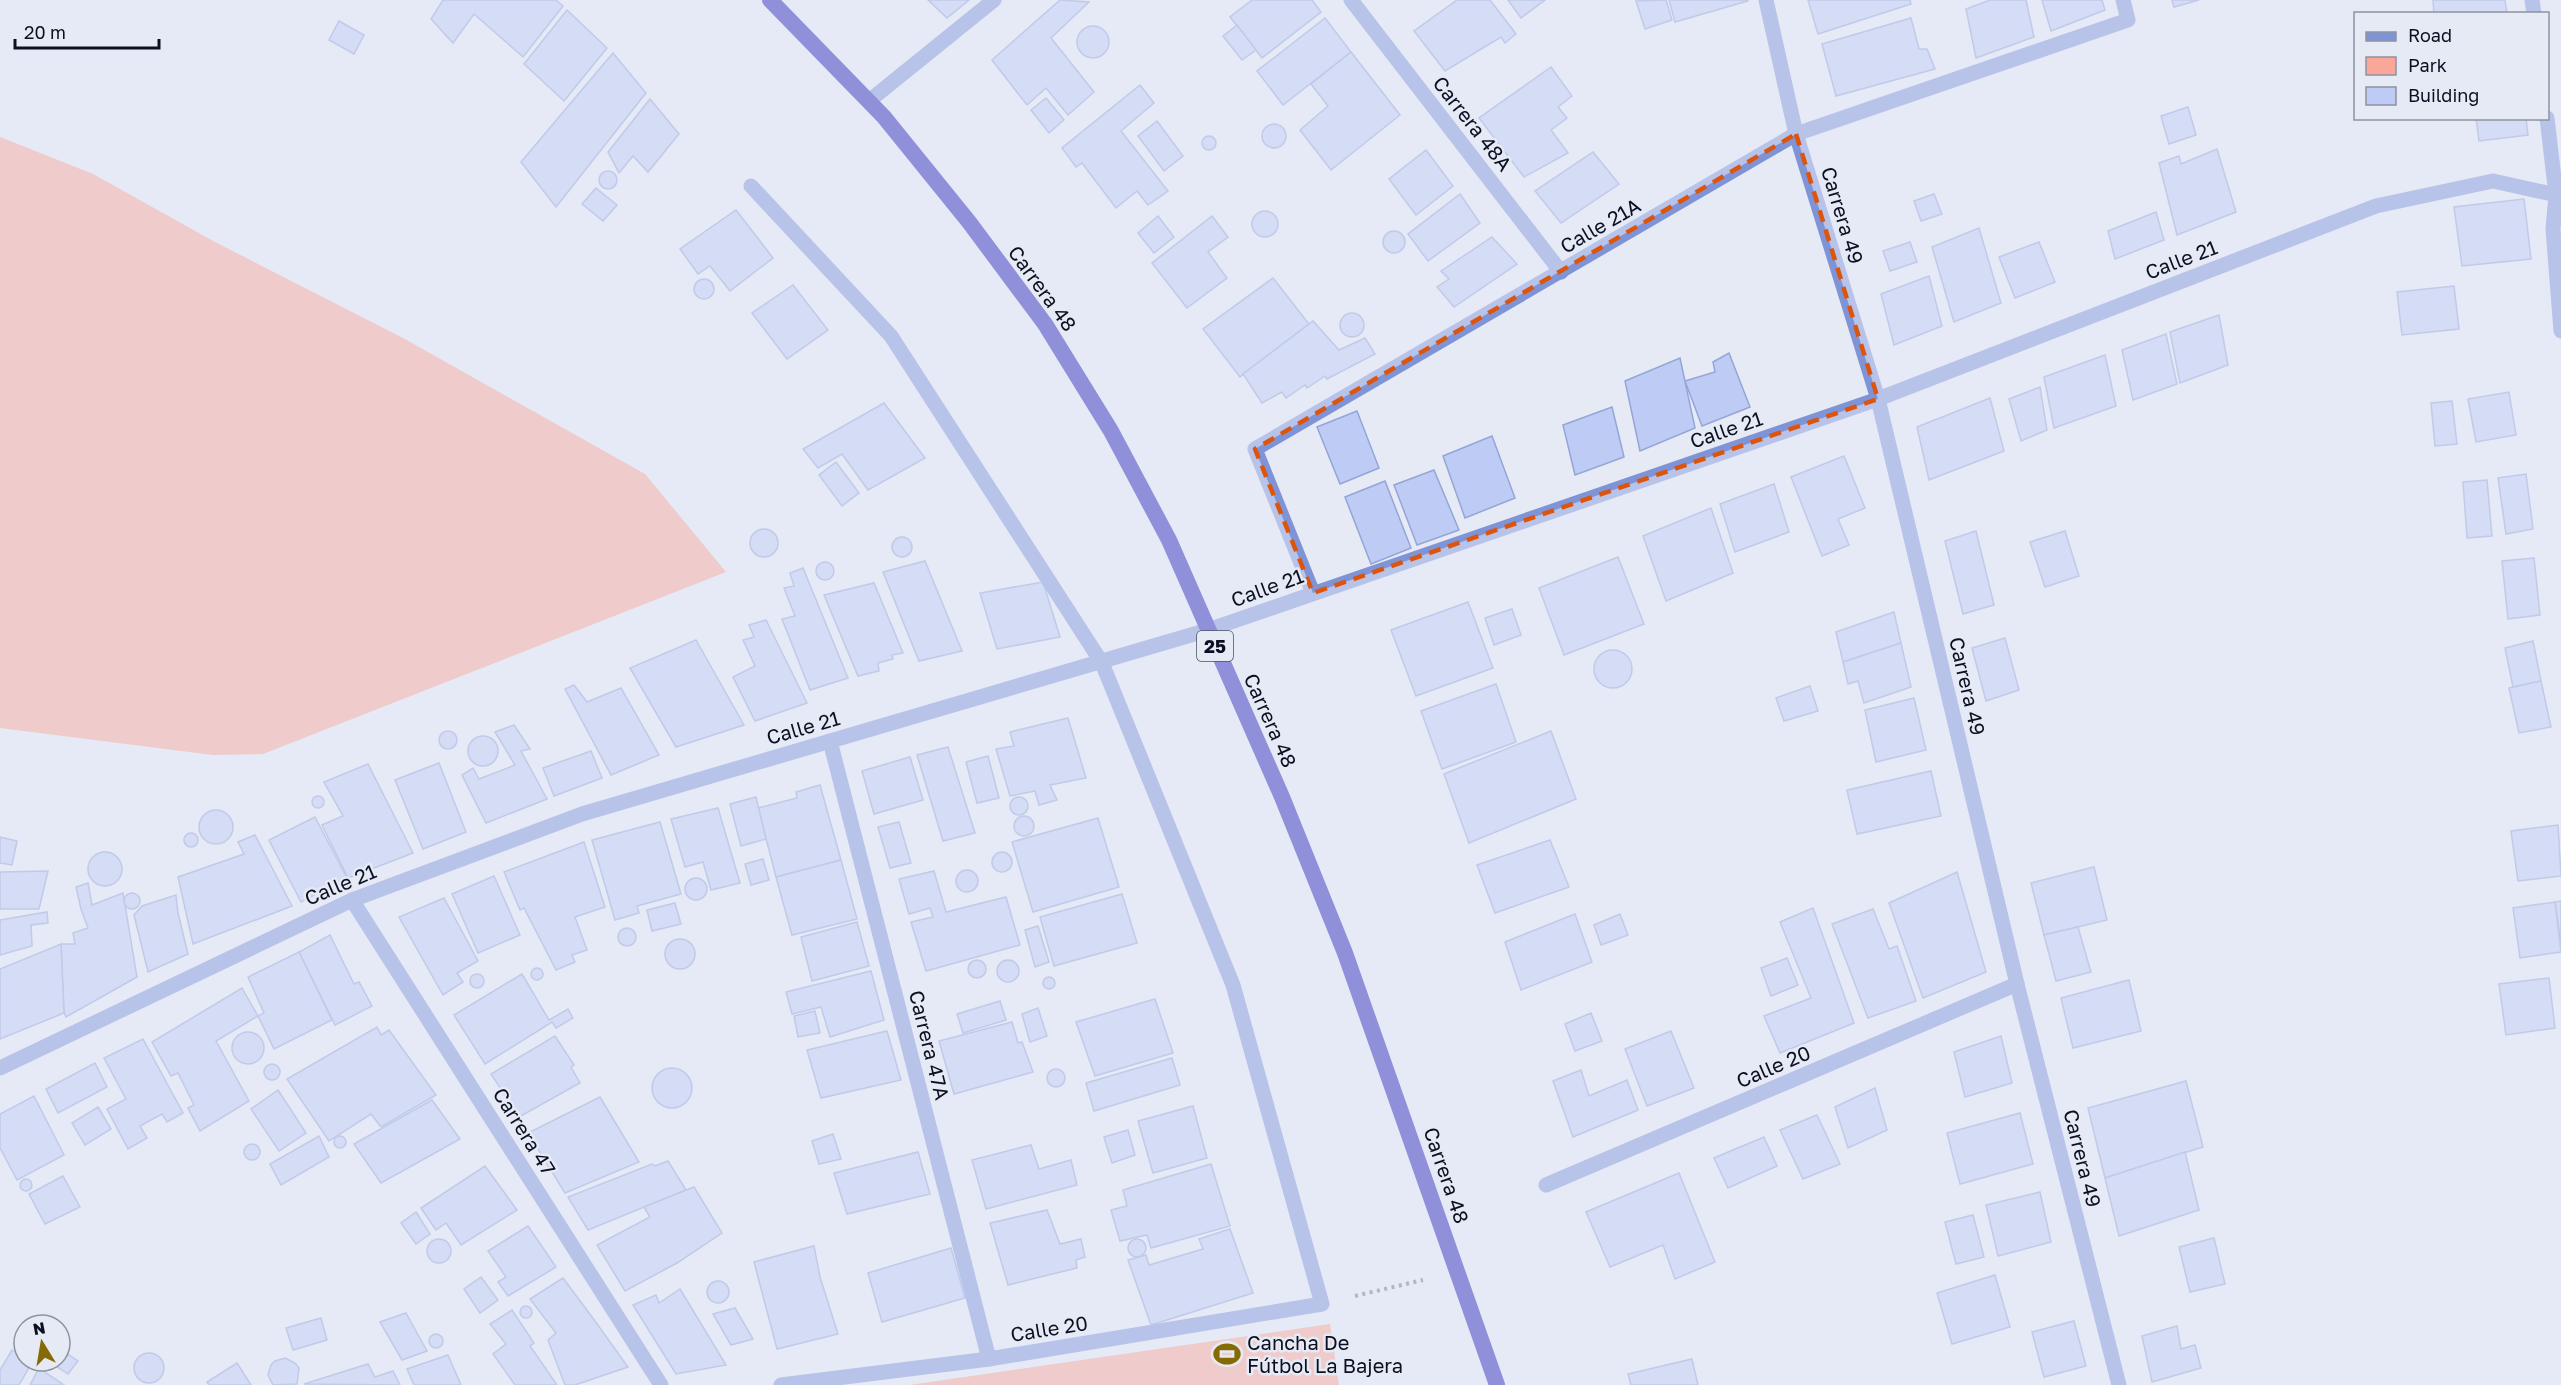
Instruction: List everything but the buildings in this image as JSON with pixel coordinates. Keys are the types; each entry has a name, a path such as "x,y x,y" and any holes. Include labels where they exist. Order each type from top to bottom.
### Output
{"highway":[{"name":"Carrera 48","path":"770,0 884,117 969,222 1045,324 1111,431 1169,540 1282,797 1345,954 1497,1385"}],"street":[{"path":"868,102 994,0"},
{"name":"Carrera 48A","path":"1351,0 1561,272"},
{"name":"Carrera 49","path":"1766,0 1796,134 1878,399 2017,984 2119,1385"},
{"name":"Calle 21A","path":"1313,593 1255,449 1796,134 2128,20 2123,0"},
{"path":"2547,120 2558,196 2553,229 2561,331"},
{"name":"Calle 21","path":"0,1068 352,900 582,814 1208,630 1878,399 2376,206 2493,181 2558,196"},
{"path":"751,186 891,336 1102,663 1233,985 1322,1304"},
{"name":"Carrera 47A","path":"830,741 989,1359"},
{"name":"Carrera 47","path":"352,900 661,1385"},
{"name":"Calle 20","path":"1546,1185 2017,984"},
{"name":"Calle 20","path":"781,1385 989,1359 1322,1304"}],"path":[{"path":"1322,1304 1458,1271"}],"highlighted area":[{"path":"1796,134 1878,399 1313,593 1255,449"}],"green space":[{"path":"0,137 93,174 215,242 403,338 645,474 726,572 263,754 213,755 0,728"},
{"name":"Cancha De Fútbol La Bajera","path":"1330,1324 1339,1385 909,1385"}],"place":[{"name":"Cancha De Fútbol La Bajera","path":"1227,1354"}]}
